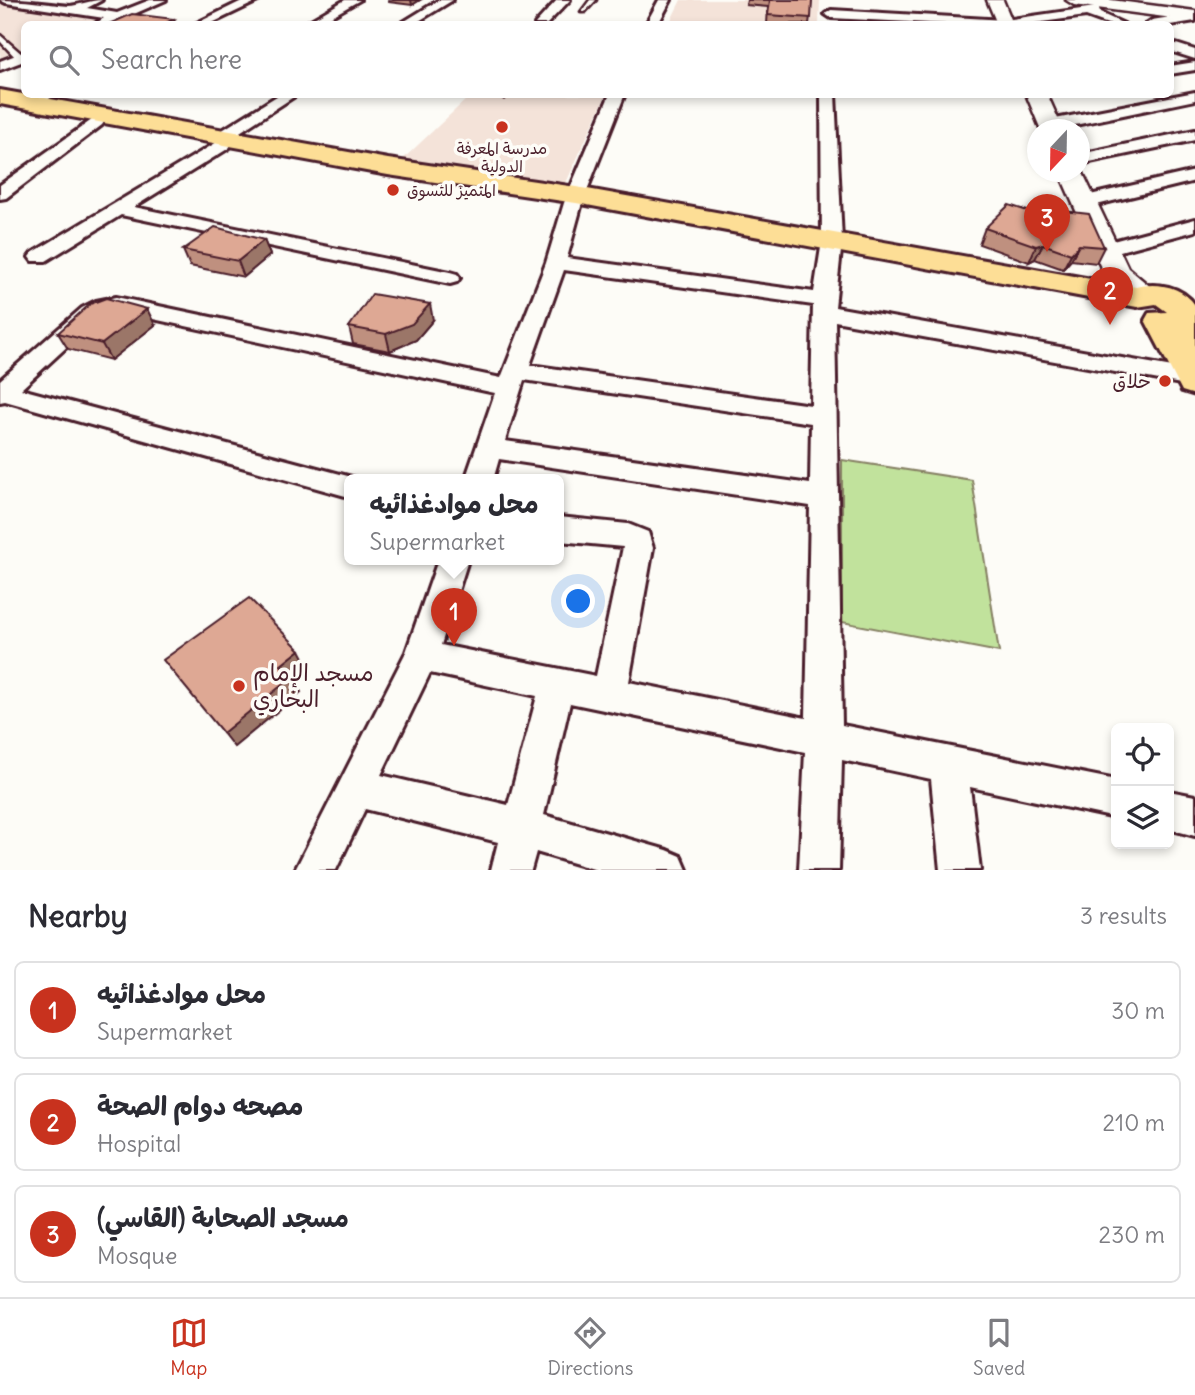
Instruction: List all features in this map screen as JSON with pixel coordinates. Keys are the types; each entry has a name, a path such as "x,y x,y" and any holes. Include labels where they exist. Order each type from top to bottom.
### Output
{"main road":[{"path":"0,97 41,99 393,178 575,199 832,246 1172,315 1194,380"},
{"path":"0,106 223,141"}],"street":[{"path":"6,0 118,17"},
{"path":"74,10 96,0"},
{"path":"108,21 160,0"},
{"path":"208,21 254,0"},
{"path":"316,21 354,0"},
{"path":"411,21 447,0"},
{"path":"544,21 564,0"},
{"path":"654,21 666,0"},
{"path":"832,0 831,19 901,21"},
{"path":"992,4 1003,21"},
{"path":"1020,21 1085,8 1195,16"},
{"path":"1085,8 1112,21"},
{"path":"1168,21 1195,16"},
{"path":"1174,45 1195,40"},
{"path":"1174,47 1195,55"},
{"path":"0,66 21,56"},
{"path":"1174,70 1195,66"},
{"path":"1088,119 1195,96"},
{"path":"39,257 223,141 284,98"},
{"path":"481,474 512,380 556,263 575,199 616,98"},
{"path":"819,870 824,740 824,306 832,246 828,98"},
{"path":"1037,98 1047,119"},
{"path":"0,194 96,122"},
{"path":"1090,157 1195,135"},
{"path":"1084,202 1195,176"},
{"path":"1075,182 1116,273 1172,315"},
{"path":"118,209 450,278"},
{"path":"1105,249 1195,225"},
{"path":"556,263 824,306 1194,380"},
{"path":"1,384 27,369 90,313 116,304 512,380 824,416"},
{"path":"1,384 344,485"},
{"path":"489,448 824,497"},
{"path":"564,529 628,536 637,540 639,548 609,695"},
{"path":"315,870 421,656 451,565"},
{"path":"421,656 1111,798"},
{"path":"511,870 557,685"},
{"path":"948,764 960,870"},
{"path":"356,788 521,828 667,870"},
{"path":"1174,811 1195,816"}],"lane":[{"path":"583,12 593,0"},
{"path":"0,37 21,55"}],"shaded area":[{"path":"0,0 100,16 96,21 21,21 21,52 0,61"},
{"path":"681,0 820,0 819,21 670,21"},
{"path":"468,98 605,98 565,185 401,161"}],"green space":[{"path":"842,460 972,480 999,652 842,622"}],"building":[{"path":"770,0 812,0 811,18 768,15"},
{"path":"132,14 174,19 170,21 116,21"},
{"path":"1009,205 1058,221 1054,210 1089,214 1104,247 1079,245 1071,254 1043,244 1036,246 985,228"},
{"path":"215,227 264,240 238,261 183,250"},
{"path":"372,294 430,304 412,324 386,334 349,327"},
{"path":"106,298 147,309 102,344 58,333 90,304"},
{"name":"مسجد الإمام البخاري","path":"249,598 300,650 281,665 292,677 223,733 163,660"}],"place":[{"name":"مدرسة المعرفة الدولية","path":"502,127"},
{"name":"المتميز للتسوق","path":"393,190"},
{"name":"(مسجد الصحابة (القاسي","path":"1047,252"},
{"name":"مصحه دوام الصحة","path":"1110,325"},
{"name":"حلاق","path":"1165,381"},
{"name":"محل موادغذائيه","path":"454,646"},
{"name":"مسجد الإمام البخاري","path":"239,686"}]}
